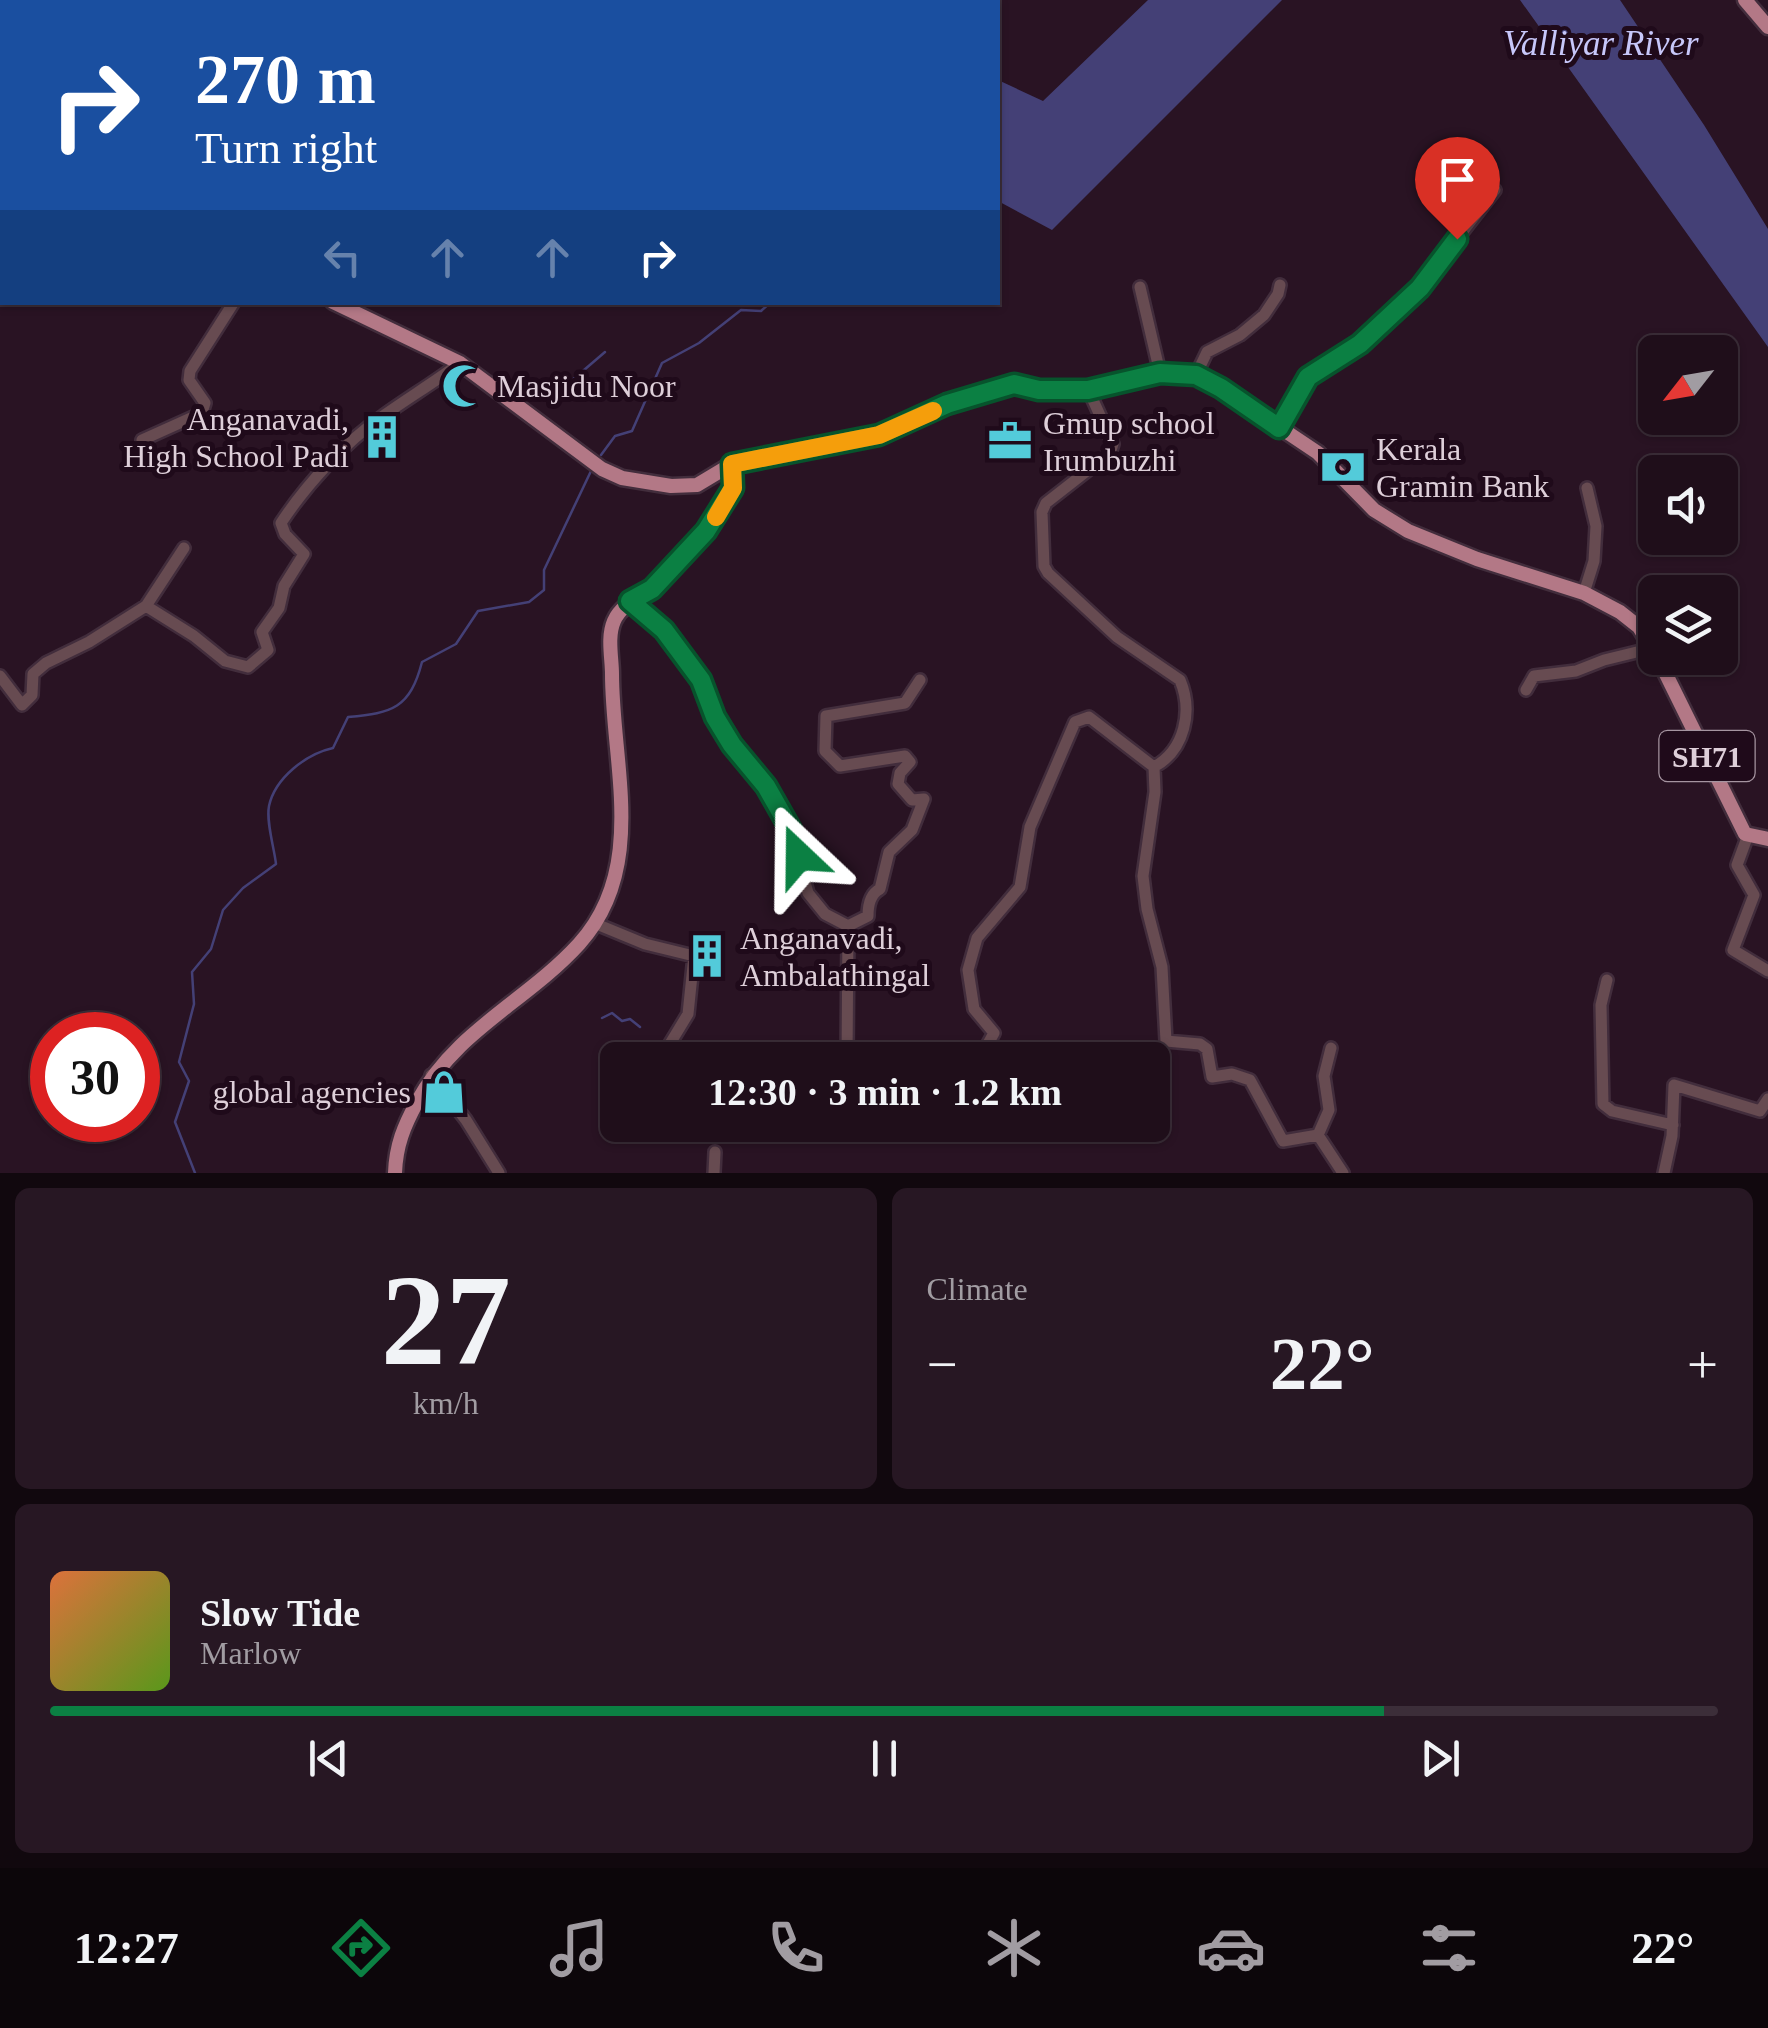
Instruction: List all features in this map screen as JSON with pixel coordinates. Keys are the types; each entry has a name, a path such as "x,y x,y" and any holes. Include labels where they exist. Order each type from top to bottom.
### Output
{"main road":[{"path":"1745,0 1768,27"},
{"name":"SH71","path":"339,305 460,363 589,461 622,478 671,486 697,485 732,464 879,435 947,404 1014,384 1039,390 1088,390 1160,373 1196,375 1318,453 1374,510 1408,532 1584,593 1620,612 1638,627"},
{"path":"394,1173 400,1135 431,1075 466,1037 562,960 594,923 607,899 618,861 623,806 612,708 614,620 630,601 652,589 706,531 733,488 732,464"},
{"name":"SH71","path":"1666,675 1748,835"},
{"path":"1748,835 1768,839"}],"street":[{"path":"1279,428 1308,377 1360,344 1420,288 1495,190"},
{"path":"1196,375 1207,352 1240,336 1264,315 1280,285"},
{"path":"1140,286 1160,373"},
{"path":"142,440 202,412 204,403 189,380 190,371 232,305"},
{"path":"146,606 225,661 248,667 268,650 262,632 280,608 284,586 304,554 285,534 281,523 335,454 460,363"},
{"path":"1088,390 1113,444 1110,454 1046,503 1042,512 1044,566 1058,586 1117,637 1180,680 1188,711 1181,738 1168,758 1154,766"},
{"path":"1584,593 1594,560 1596,526 1586,488"},
{"path":"0,676 22,706 32,695 33,674 146,606 184,548"},
{"path":"630,601 664,630 701,680 715,717 766,786 791,830 808,893 825,914 848,926"},
{"path":"1526,690 1534,676 1576,672 1604,660 1638,655"},
{"path":"848,926 868,916 874,892 880,890 889,852 912,830 924,799 912,800 898,784 900,773 910,762 905,756 840,766 826,751 826,716 905,702 920,680"},
{"path":"989,1042 994,1032 974,1008 968,970 977,938 1020,887 1030,827 1076,722 1088,717 1154,766"},
{"path":"1154,766 1155,792 1143,876 1162,967 1166,1041 1200,1044 1207,1050 1212,1077 1232,1074 1250,1080 1283,1141 1318,1134"},
{"path":"1748,835 1737,865 1754,895 1733,950 1768,971"},
{"path":"594,923 645,944 694,956 688,1014 671,1042"},
{"path":"848,926 848,1042"},
{"path":"1607,980 1602,1005 1603,1104 1612,1111 1673,1125"},
{"path":"1318,1134 1329,1110 1324,1076 1331,1048"},
{"path":"431,1075 500,1173"},
{"path":"1664,1173 1673,1125 1674,1085 1760,1111 1768,1099"},
{"path":"1318,1134 1344,1173"},
{"path":"714,1173 716,1152"}],"water":[{"path":"1148,0 1282,0 1052,230 1000,202 1000,81 1043,101"},
{"name":"Valliyar River","path":"1520,0 1620,0 1768,229 1768,347"}],"waterway":[{"path":"601,455 615,436 632,431 662,363 699,343 741,310 761,311 768,305"},
{"path":"556,394 605,352"},
{"path":"195,1173 175,1122 189,1081 179,1062 194,1004 192,972 211,949 223,910 243,888 276,864 268,812 272,796 302,762 333,748 348,717 388,710 405,699 422,662 456,644 478,611 529,602 544,590 544,570 591,471"},
{"path":"602,1018 612,1013 640,1027"}],"slow traffic":[{"path":"716,517 733,488 732,464 879,435 933,411"}],"place":[{"name":"Masjidu Noor","path":"464,386"},
{"name":"Anganavadi, High School Padi","path":"382,437"},
{"name":"Gmup school Irumbuzhi","path":"1010,441"},
{"name":"Kerala Gramin Bank","path":"1343,467"},
{"name":"Anganavadi, Ambalathingal","path":"707,956"},
{"name":"global agencies","path":"444,1092"}],"route":[{"path":"799,856 791,830 766,786 715,717 701,680 664,630 630,601 652,589 706,531 733,488 732,464 879,435 947,404 1014,384 1039,390 1088,390 1160,373 1196,375 1279,428 1308,377 1360,344 1420,288 1457,239"}]}
